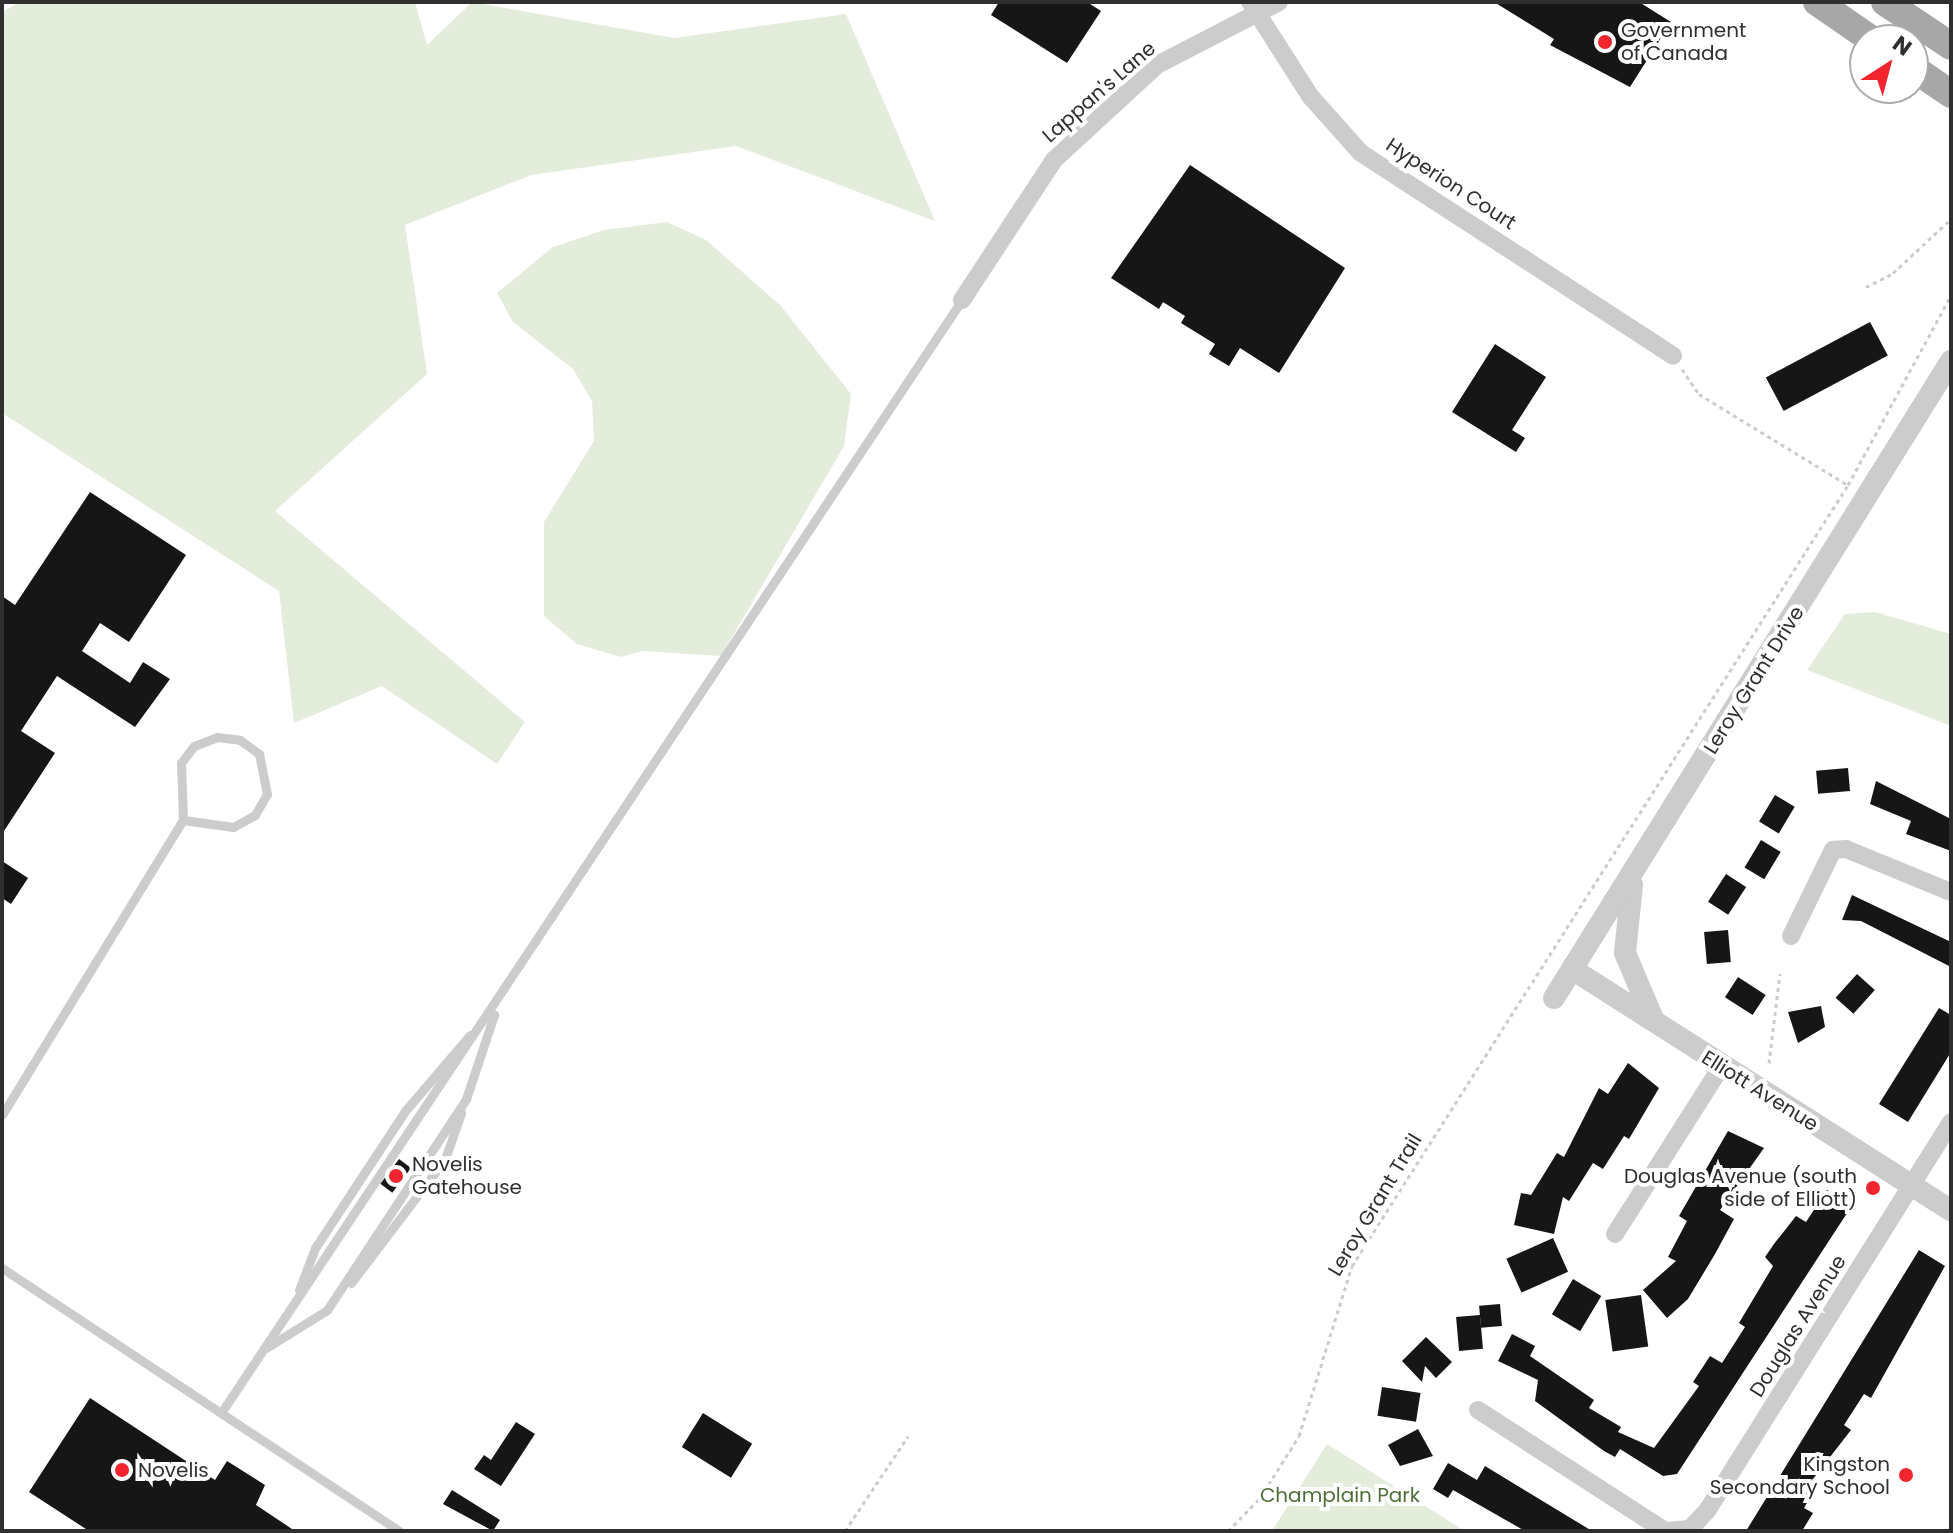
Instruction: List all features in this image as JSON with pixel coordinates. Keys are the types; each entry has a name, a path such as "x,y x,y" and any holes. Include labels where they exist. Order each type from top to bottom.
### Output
{"main road":[{"path":"1817,2 1849,24"},
{"path":"1885,2 1951,46"},
{"path":"1929,79 1951,94"}],"street":[{"name":"Lappan's Lane","path":"962,300 1054,160 1157,65 1254,8 1279,2"},
{"name":"Hyperion Court","path":"1254,8 1310,96 1361,153 1673,356"},
{"name":"Leroy Grant Drive","path":"1554,998 1951,361"},
{"path":"1791,936 1833,850 1846,849 1951,892"},
{"path":"1641,859 1623,935 1639,995 1656,1024"},
{"name":"Elliott Avenue","path":"1572,969 1721,1067 1951,1210"},
{"path":"1615,1234 1721,1067"},
{"name":"Douglas Avenue","path":"1478,1410 1666,1531 1690,1529 1707,1511 1951,1122"}],"lane":[{"path":"223,1410 498,1002 962,300"},
{"path":"2,1115 183,820 177,784 194,746 217,737 240,740 259,754 267,794 255,815 233,827 183,820"},
{"path":"263,1350 327,1310 395,1233 445,1159 498,1002"},
{"path":"293,1306 315,1248 405,1111 498,1002"},
{"path":"327,1310 466,1099"},
{"path":"2,1268 223,1410 399,1531"}],"path":[{"path":"1866,287 1893,273 1951,219"},
{"name":"Leroy Grant Trail","path":"1228,1531 1260,1498 1299,1436 1352,1266 1848,485 1951,295"},
{"path":"1673,356 1699,394 1848,485"},
{"path":"1769,1063 1780,974"},
{"path":"845,1531 908,1436"}],"green space":[{"path":"20,2 415,2 427,45 472,2 674,38 846,14 935,221 736,146 531,175 405,225 427,374 275,511 525,722 497,764 382,686 294,723 279,591 2,413 2,12"},
{"path":"667,222 706,240 780,305 851,394 844,446 721,656 642,651 621,657 577,644 544,616 544,522 594,441 592,401 573,369 513,322 497,293 553,247 604,230"},
{"path":"1875,612 1951,634 1951,726 1807,670 1845,614"},
{"name":"Champlain Park","path":"1327,1444 1465,1531 1272,1531"}],"building":[{"path":"999,2 1087,2 1101,11 1067,63 991,15"},
{"name":"Government of Canada","path":"1494,2 1639,2 1671,22 1630,87 1550,45 1554,39"},
{"path":"1190,165 1345,268 1279,373 1240,348 1229,366 1209,354 1215,344 1181,323 1185,316 1163,302 1159,309 1111,278"},
{"path":"1870,322 1888,356 1784,411 1766,377"},
{"path":"1495,344 1546,377 1512,430 1525,438 1516,452 1452,412"},
{"path":"90,492 186,555 129,642 100,623 82,651 130,683 143,662 170,679 135,727 57,676 21,731 55,753 2,834 2,596 15,605"},
{"path":"1848,768 1850,791 1818,794 1816,771"},
{"path":"1876,781 1951,819 1951,851 1906,834 1911,821 1870,804"},
{"path":"1775,795 1795,807 1779,833 1759,822"},
{"path":"1761,840 1781,852 1764,879 1745,867"},
{"path":"2,861 28,878 11,904 2,898"},
{"path":"1726,874 1746,887 1728,915 1708,902"},
{"path":"1852,895 1951,942 1951,967 1861,921 1842,920"},
{"path":"1728,930 1731,962 1707,964 1704,932"},
{"path":"1857,974 1875,990 1853,1014 1836,998"},
{"path":"1738,977 1766,995 1753,1015 1725,997"},
{"path":"1821,1006 1825,1027 1798,1043 1788,1012"},
{"path":"1939,1008 1951,1015 1951,1052 1908,1122 1879,1104"},
{"path":"1628,1063 1659,1088 1629,1139 1624,1136 1603,1169 1593,1163 1569,1201 1563,1197 1554,1234 1514,1225 1521,1193 1531,1195 1557,1153 1564,1157 1599,1088 1608,1094"},
{"path":"1728,1131 1764,1148 1720,1210 1734,1219 1715,1254 1688,1299 1667,1318 1643,1290 1676,1261 1668,1257 1687,1221 1679,1216"},
{"name":"Novelis Gatehouse","path":"399,1159 411,1168 392,1193 380,1184"},
{"path":"1827,1190 1851,1207 1677,1474 1663,1476 1620,1449 1615,1457 1604,1451 1535,1401 1538,1380 1498,1361 1512,1334 1535,1346 1530,1356 1594,1400 1589,1408 1621,1427 1618,1432 1654,1448 1699,1386 1693,1382 1710,1356 1722,1363 1745,1327 1739,1323 1773,1266 1765,1257 1796,1216 1806,1222"},
{"path":"1553,1238 1568,1272 1521,1293 1506,1259"},
{"path":"1919,1250 1945,1266 1871,1398 1864,1394 1844,1425 1851,1430 1813,1479 1819,1483 1804,1508 1813,1513 1802,1531 1746,1531"},
{"path":"1573,1279 1601,1296 1580,1331 1552,1314"},
{"path":"1641,1295 1648,1346 1613,1352 1605,1300"},
{"path":"1500,1304 1502,1326 1481,1328 1479,1306"},
{"path":"1480,1315 1483,1349 1459,1351 1456,1317"},
{"path":"1426,1337 1452,1362 1436,1378 1425,1366 1422,1382 1402,1361"},
{"path":"1382,1387 1421,1393 1416,1422 1377,1416"},
{"name":"Novelis","path":"90,1398 215,1480 227,1461 265,1485 256,1505 295,1531 89,1531 29,1492"},
{"path":"703,1413 752,1444 731,1478 682,1447"},
{"path":"516,1422 535,1434 501,1486 474,1469 484,1455 491,1460"},
{"path":"1418,1429 1433,1456 1400,1466 1388,1445"},
{"path":"1448,1463 1477,1480 1485,1466 1592,1531 1525,1531 1453,1490 1448,1498 1433,1489"},
{"path":"452,1490 500,1520 493,1531 443,1504"}],"place":[{"name":"Government of Canada","path":"1605,42"},
{"name":"Novelis Gatehouse","path":"396,1176"},
{"name":"Douglas Avenue (south side of Elliott)","path":"1873,1188"},
{"name":"Novelis","path":"122,1470"},
{"name":"Kingston Secondary School","path":"1906,1475"}]}
